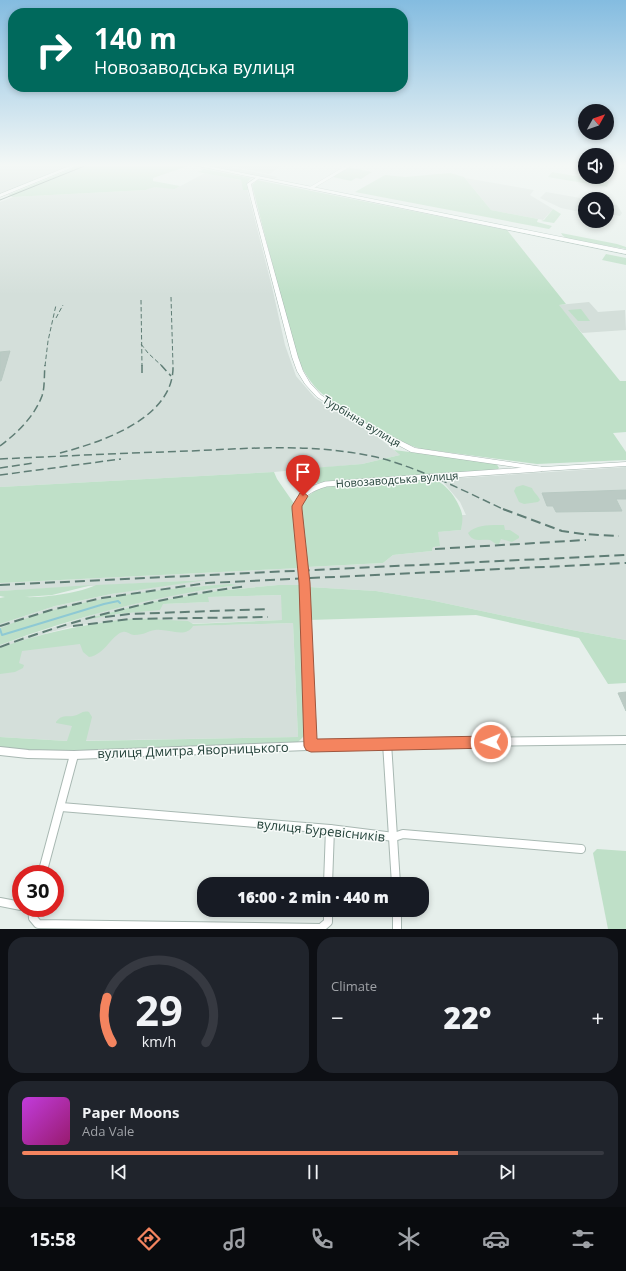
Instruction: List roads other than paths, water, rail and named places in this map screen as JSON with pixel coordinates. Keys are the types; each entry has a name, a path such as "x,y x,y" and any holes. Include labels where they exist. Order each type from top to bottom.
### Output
{"main road":[{"path":"411,208 626,252"}],"street":[{"name":"Турбінна вулиця","path":"255,208 295,357 300,371 319,396 361,423 413,450 543,469"},
{"name":"Новозаводська вулиця","path":"311,746 305,583 297,509 297,506 308,490 326,484 626,464"},
{"name":"вулиця Дмитра Яворницького","path":"0,751 28,754 74,755 241,750 387,743 626,740"},
{"path":"387,743 396,877"},
{"path":"45,865 74,755"},
{"name":"вулиця Буревісників","path":"61,807 330,829 394,837 403,834 580,850"},
{"path":"328,877 330,829"},
{"path":"0,902 12,904"},
{"path":"33,917 38,924 321,928 328,922 328,917"},
{"path":"397,917 398,928"}],"waterway":[{"path":"0,629 2,635 104,604 118,601 120,603"}],"railway":[{"path":"171,297 173,365"},
{"path":"141,300 142,345"},
{"path":"45,366 48,341 56,305"},
{"path":"56,318 63,305"},
{"path":"142,345 161,365"},
{"path":"142,345 142,366"},
{"path":"0,446 13,436 30,418 39,404 44,389 45,365"},
{"path":"161,365 171,376"},
{"path":"60,453 96,442 115,434 133,425 149,413 162,400 170,384 173,365"},
{"path":"142,366 142,376"},
{"path":"0,459 262,448 309,448 333,450 356,453 396,463 444,481 505,510"},
{"path":"0,475 121,459"},
{"path":"0,468 34,463"},
{"path":"503,509 562,531 619,536"},
{"path":"435,549 586,540"},
{"path":"0,585 626,555"},
{"path":"0,626 51,610 102,598 207,583 626,563"},
{"path":"0,647 61,626 122,609 184,596 247,586"},
{"path":"105,617 129,614 269,609"},
{"path":"73,626 129,619 268,617"}]}
